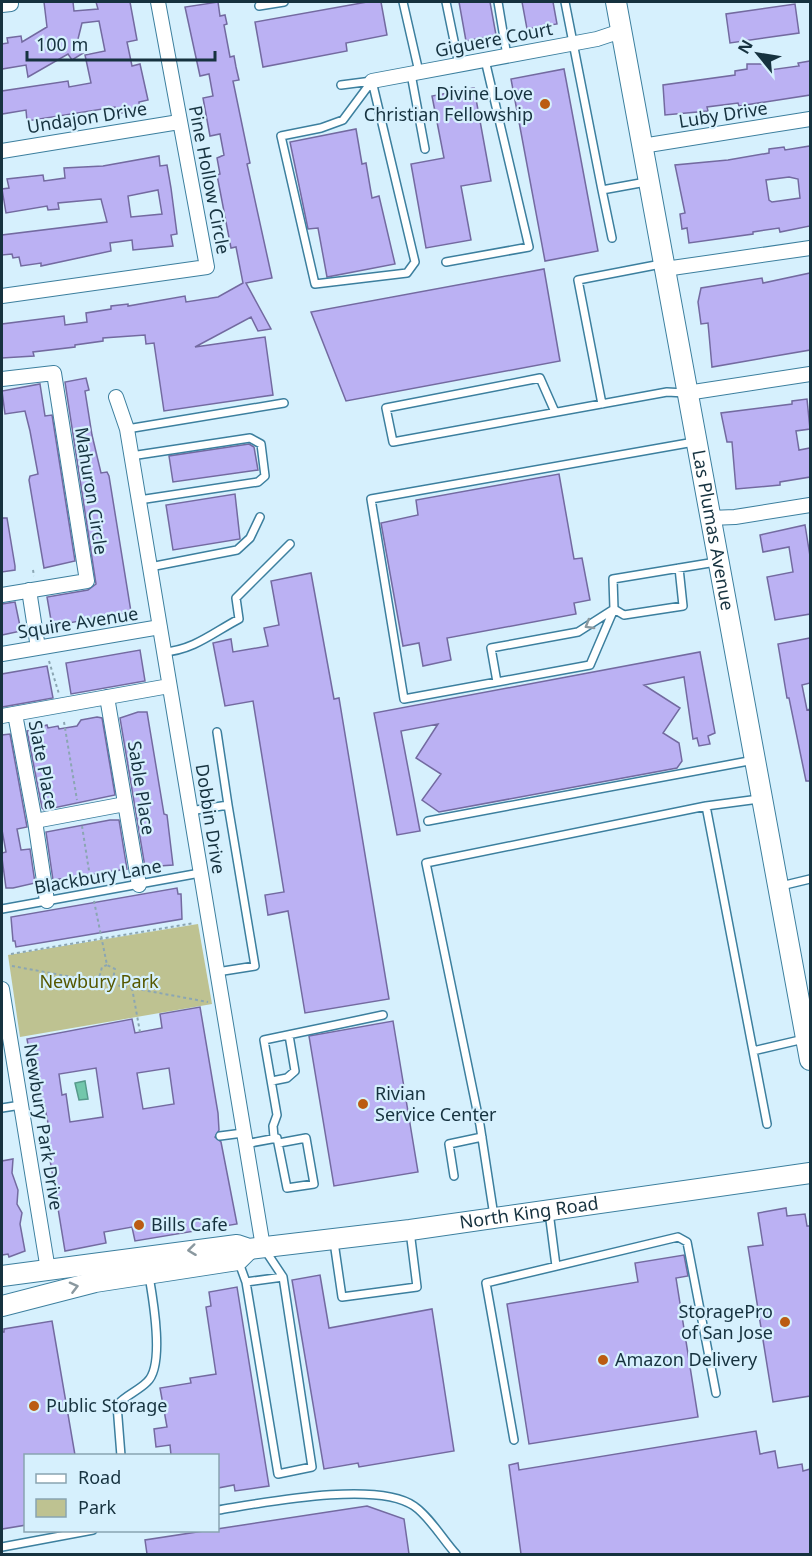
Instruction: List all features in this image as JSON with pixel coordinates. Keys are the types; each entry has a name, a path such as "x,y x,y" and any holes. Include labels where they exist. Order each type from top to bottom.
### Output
{"street":[{"path":"2,5 11,4 10,2"},
{"name":"Pine Hollow Circle","path":"2,296 207,267 158,2"},
{"name":"Las Plumas Avenue","path":"616,2 810,1060"},
{"name":"Giguere Court","path":"372,81 574,43 621,31"},
{"name":"Luby Drive","path":"642,146 810,119"},
{"name":"Undajon Drive","path":"2,151 179,122"},
{"path":"664,266 810,248"},
{"name":"Mahuron Circle","path":"2,379 54,373 87,581 2,595"},
{"path":"687,393 810,374"},
{"name":"Dobbin Drive","path":"116,397 127,429 244,1138 250,1252"},
{"path":"710,518 735,517 810,505"},
{"path":"29,590 38,648"},
{"name":"Squire Avenue","path":"2,654 160,627"},
{"path":"8,715 169,686"},
{"name":"Sable Place","path":"107,697 139,885"},
{"name":"Slate Place","path":"8,715 35,821 47,901"},
{"name":"Slate Place","path":"35,821 125,804"},
{"name":"Newbury Park Drive","path":"2,989 48,1270"},
{"name":"North King Road","path":"2,1306 95,1282 250,1252 810,1173"},
{"name":"North King Road","path":"2,1276 237,1245 250,1252"}],"lane":[{"path":"259,6 284,2"},
{"path":"403,2 425,149"},
{"path":"446,2 459,65"},
{"path":"498,2 507,56"},
{"path":"565,2 612,238"},
{"path":"446,262 529,247 485,60"},
{"path":"372,81 415,262 407,273 315,284 281,136 321,128 342,120 372,81"},
{"path":"341,85 372,81"},
{"path":"602,190 648,181"},
{"path":"602,404 578,280 664,266"},
{"path":"555,412 540,378 386,408 393,442 667,392 687,393"},
{"path":"127,429 284,403"},
{"path":"131,456 250,438 261,444 265,476 258,482 139,500"},
{"path":"696,441 371,499 404,699 590,665 614,609 613,579 718,562"},
{"path":"150,567 237,550 250,538 260,517"},
{"path":"164,652 199,644 210,634 239,619 236,598 290,544"},
{"path":"614,609 624,615 683,606 676,569"},
{"path":"497,682 491,648 578,632 614,609"},
{"path":"217,732 255,966 217,972"},
{"path":"428,821 754,760"},
{"path":"494,1217 482,1137 426,863 706,806 761,798"},
{"path":"190,811 228,805"},
{"path":"706,806 767,1124"},
{"name":"Blackbury Lane","path":"2,909 200,873"},
{"path":"778,887 810,879"},
{"path":"220,1136 277,1140 306,1138 314,1184 287,1188 277,1140 273,1126 277,1115 264,1040 383,1015"},
{"path":"272,1081 287,1078 295,1071 289,1035"},
{"path":"753,1051 807,1039"},
{"path":"2,1108 21,1105"},
{"path":"454,1176 449,1144 482,1137"},
{"path":"549,1210 556,1266"},
{"path":"334,1240 342,1297 417,1287 410,1230"},
{"path":"514,1440 486,1283 556,1266 678,1238 687,1242 716,1393"},
{"path":"250,1252 283,1277 312,1467 278,1474 246,1282 250,1252"},
{"path":"121,1454 117,1405 124,1396 147,1383 157,1365 149,1273"},
{"path":"246,1282 283,1277"},
{"path":"219,1510 309,1496 389,1496 414,1505 456,1554"},
{"path":"2,1547 82,1532"}],"path":[{"path":"48,661 59,697"},
{"path":"64,722 78,806"},
{"path":"81,821 90,877"},
{"path":"94,902 107,965"},
{"path":"11,954 194,923"},
{"path":"98,981 102,967 107,965"},
{"path":"107,965 115,969 112,984"},
{"path":"12,966 208,1002"},
{"path":"132,988 140,1032"}],"green space":[{"name":"Newbury Park","path":"198,924 212,1004 20,1037 8,955"}],"shaded area":[{"path":"85,1081 88,1099 79,1100 75,1083"}],"building":[{"path":"44,2 73,2 74,11 98,9 96,2 130,2 137,40 127,42 132,66 140,64 148,100 139,102 140,109 117,114 115,107 27,121 26,110 2,114 2,91 68,81 69,87 91,83 85,55 105,51 99,21 82,23 78,39 85,52 72,60 68,54 28,77 26,65 2,69 2,44 8,43 7,38 21,36 22,42 47,27"},
{"path":"218,2 220,16 225,15 227,24 224,25 230,57 234,56 239,80 233,81 250,163 247,164 272,278 246,283 271,329 258,331 251,317 195,347 265,337 273,395 164,411 154,343 146,344 145,335 103,338 103,341 75,345 75,347 33,352 34,356 2,358 2,324 64,316 65,325 87,322 86,313 111,309 111,306 128,304 128,306 185,296 186,302 218,297 243,283 236,247 231,248 217,175 220,174 217,158 224,155 220,134 210,136 203,98 213,96 209,74 200,76 185,7"},
{"path":"367,2 381,2 387,35 346,43 347,51 263,67 255,22"},
{"path":"459,2 490,2 496,35 466,41"},
{"path":"522,2 553,2 557,24 527,29"},
{"path":"795,4 799,33 730,43 726,14"},
{"path":"810,61 810,95 739,106 738,103 707,107 708,111 665,115 663,85 735,75 735,71 747,69 747,64 770,64 770,70 799,66 798,63"},
{"path":"564,69 598,251 545,261 511,79"},
{"path":"474,88 491,181 461,186 471,240 426,248 411,164 444,158 432,96"},
{"path":"356,129 362,164 366,163 372,198 379,196 395,264 327,277 318,228 308,229 290,142"},
{"path":"810,146 810,226 780,232 779,228 689,243 687,228 682,229 680,214 685,213 675,165 728,160 769,153 769,149 784,147 785,150","holes":["789,177 798,179 800,198 772,202 769,200 766,180"]},
{"path":"159,156 160,166 167,165 177,234 171,235 173,246 133,250 132,240 110,243 111,251 41,266 41,263 21,266 19,257 13,258 12,254 2,255 2,235 107,222 101,199 58,203 59,209 48,210 47,206 6,213 2,189 9,188 7,179 43,175 44,181 65,178 64,168 103,166","holes":["158,190 162,214 131,217 128,196"]},
{"path":"544,269 560,361 346,401 311,312"},
{"path":"810,273 810,350 712,367 708,323 701,324 698,302 701,288 762,278 763,283"},
{"path":"86,378 89,390 85,391 92,435 101,473 107,472 109,476 131,612 52,626 47,597 88,590 96,584 65,382"},
{"path":"40,384 45,416 52,415 75,561 44,568 29,480 30,476 38,474 30,431 25,411 5,414 2,391"},
{"path":"807,399 810,429 796,431 799,450 810,448 810,477 780,482 780,485 736,489 732,442 727,442 721,413 792,404 792,401"},
{"path":"249,444 254,447 258,470 173,482 169,456"},
{"path":"559,474 574,559 582,558 590,600 574,603 576,614 447,638 451,660 423,666 419,643 403,646 381,523 418,515 416,500"},
{"path":"235,494 240,539 173,550 166,505"},
{"path":"2,518 7,518 15,570 2,572"},
{"path":"805,525 810,556 810,614 775,620 767,577 793,572 789,547 763,552 760,535"},
{"path":"311,573 334,699 339,698 389,999 305,1013 288,911 268,915 265,895 284,892 253,701 225,706 213,643 231,639 233,652 268,646 264,628 279,625 271,581"},
{"path":"15,602 21,631 2,635 2,604"},
{"path":"810,638 810,683 802,685 807,710 810,709 810,781 806,781 789,698 787,698 778,644"},
{"path":"140,650 145,681 71,694 66,663"},
{"path":"700,652 715,733 708,736 710,744 699,746 697,738 693,739 684,677 644,685 680,708 663,733 679,743 682,761 677,768 439,812 422,800 441,774 416,758 438,724 401,731 420,831 397,835 374,713"},
{"path":"47,666 53,698 2,707 2,674"},
{"path":"138,712 147,712 164,814 167,815 173,865 145,867 120,718"},
{"path":"102,718 115,795 44,810 27,731 47,725 48,728 58,726 59,729 77,726 81,720"},
{"path":"10,734 27,827 17,829 21,850 30,849 35,883 6,888 2,858 2,853 6,852 2,830 2,735"},
{"path":"119,820 127,869 53,880 46,832"},
{"path":"177,888 178,894 181,894 182,919 16,947 13,941 11,917"},
{"path":"200,1007 218,1113 219,1130 215,1137 221,1142 237,1224 135,1241 132,1227 104,1232 106,1243 65,1251 45,1129 48,1123 44,1103 39,1104 27,1039 132,1019 135,1033 162,1028 160,1014","holes":["96,1068 103,1117 70,1122 66,1094 62,1095 59,1074","169,1068 174,1104 143,1109 137,1073"]},
{"name":"Rivian Service Center","path":"393,1021 418,1172 334,1186 309,1036"},
{"path":"13,1159 12,1173 18,1190 17,1204 22,1213 20,1224 25,1251 9,1257 8,1254 2,1255 2,1161"},
{"name":"StoragePro of San Jose","path":"786,1208 787,1216 805,1214 807,1226 810,1226 810,1396 773,1402 748,1247 763,1245 758,1213"},
{"name":"Amazon Delivery","path":"684,1255 688,1276 676,1278 698,1417 529,1444 507,1304 638,1282 635,1263"},
{"path":"320,1275 329,1328 432,1309 454,1451 359,1467 358,1463 324,1469 292,1280"},
{"path":"237,1287 269,1486 235,1491 234,1485 219,1488 219,1454 171,1454 170,1445 156,1447 154,1429 167,1427 160,1388 191,1383 190,1378 216,1374 206,1307 211,1306 209,1292"},
{"name":"Public Storage","path":"52,1321 75,1454 24,1454 24,1525 2,1529 2,1332 4,1329"},
{"path":"756,1431 760,1454 775,1451 778,1468 802,1464 803,1471 810,1469 810,1554 521,1554 509,1465 518,1463 519,1470"},
{"path":"367,1506 404,1519 409,1554 147,1554 145,1540 197,1532 219,1532 219,1529"}],"place":[{"name":"Divine Love Christian Fellowship","path":"545,104"},
{"name":"Rivian Service Center","path":"363,1104"},
{"name":"Bills Cafe","path":"139,1225"},
{"name":"StoragePro of San Jose","path":"785,1322"},
{"name":"Amazon Delivery","path":"603,1360"},
{"name":"Public Storage","path":"34,1406"}]}
